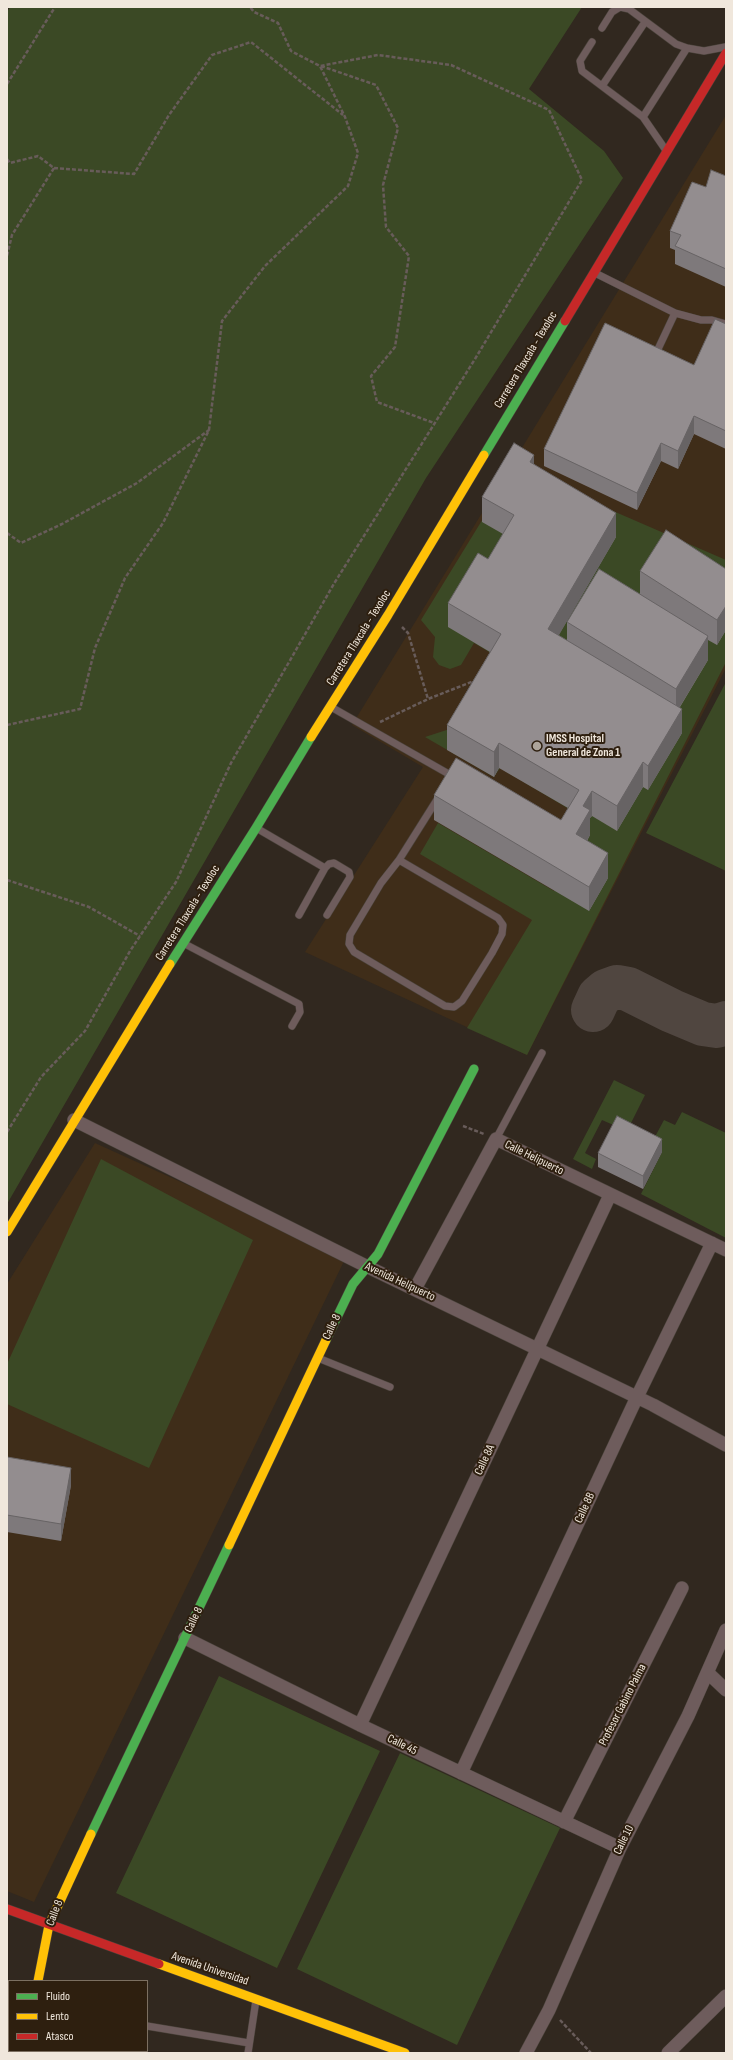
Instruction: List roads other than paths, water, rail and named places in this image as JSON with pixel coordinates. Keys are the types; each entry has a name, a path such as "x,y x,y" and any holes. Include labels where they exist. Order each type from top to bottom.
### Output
{"street":[{"name":"Carretera Tlaxcala - Texoloc","path":"7,1232 74,1120 256,828 329,706 388,615 726,53"},
{"name":"Calle 8","path":"38,1980 49,1925 57,1906 186,1638 353,1284 378,1254 474,1069"},
{"name":"Avenida Helipuerto","path":"74,1120 368,1267 638,1397 726,1445"},
{"name":"Calle Helipuerto","path":"415,1289 496,1140 610,1196 726,1250"},
{"name":"Calle 8A","path":"360,1725 610,1196"},
{"name":"Calle 8B","path":"461,1773 712,1243"},
{"name":"Profesor Gabino Palma","path":"564,1822 682,1588"},
{"name":"Calle 10","path":"526,2053 549,2010 620,1848 708,1673 726,1630"},
{"name":"Calle 45","path":"186,1638 360,1725 620,1848"},
{"path":"708,1673 726,1690"},
{"name":"Avenida Universidad","path":"7,1909 257,1998 405,2053"},
{"path":"668,2053 726,1996"}],"lane":[{"path":"602,28 612,12 620,7 629,9 676,44 687,48 704,51 726,47"},
{"path":"602,86 645,22"},
{"path":"592,42 582,57 580,66 586,74 643,117 658,137 666,151"},
{"path":"643,117 687,48"},
{"path":"593,272 675,314 700,320 712,320 726,324"},
{"path":"659,347 675,314"},
{"path":"329,706 368,728 451,782 399,860 381,883 350,935 349,944 354,952 445,1006 454,1007 462,1001 492,953 502,934 503,925 498,918 399,860"},
{"path":"256,828 325,868"},
{"path":"299,915 325,868 331,863 337,864 349,872 350,877 326,915"},
{"path":"183,944 299,1004 300,1012 292,1026"},
{"path":"496,1140 542,1053"},
{"path":"318,1358 390,1387"},
{"path":"248,2053 257,1998"},
{"path":"148,2026 249,2043"}],"place":[{"name":"IMSS Hospital General de Zona 1","path":"537,746"}]}
